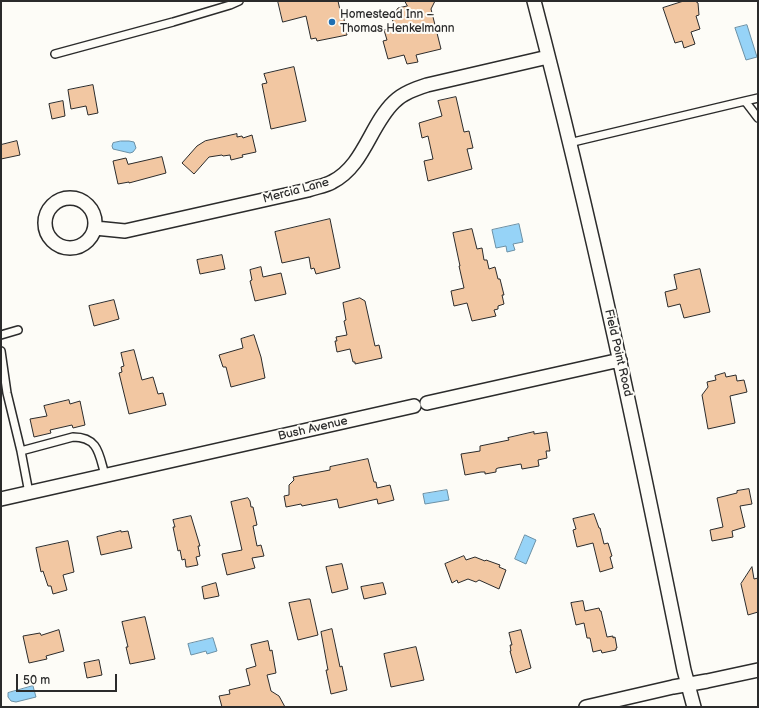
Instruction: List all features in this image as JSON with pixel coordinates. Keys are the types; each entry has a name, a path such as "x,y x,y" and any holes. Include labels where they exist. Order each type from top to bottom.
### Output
{"street":[{"name":"Field Point Road","path":"534,1 620,360 684,670 694,707"},
{"name":"Mercia Lane","path":"95,228 125,231 308,190 332,182 347,171 358,158 382,118 394,102 410,91 427,85 548,57"},
{"name":"Bush Avenue","path":"427,403 620,360"},
{"name":"Bush Avenue","path":"2,499 414,406"},
{"path":"586,707 673,687 758,670"}],"lane":[{"path":"55,54 173,22 239,1"},
{"path":"569,143 758,98"},
{"path":"745,101 758,118"},
{"path":"1,335 18,330"},
{"path":"1,351 7,393 29,492"},
{"name":"Bush Avenue","path":"414,406 427,403"},
{"path":"21,451 74,437 82,437 91,441 97,449 105,476"}],"water":[{"path":"747,25 757,57 746,60 735,28"},
{"path":"121,141 134,142 136,148 130,153 113,149 113,143"},
{"path":"519,224 523,242 513,244 515,250 507,252 506,246 496,248 492,230"},
{"path":"447,490 449,500 425,504 423,494"},
{"path":"525,535 536,540 526,564 515,559"},
{"path":"213,638 217,651 207,654 206,651 191,655 188,644"},
{"path":"33,686 36,697 16,702 11,701 8,697 8,693"}],"building":[{"path":"278,1 338,1 340,10 342,9 347,35 317,41 316,38 311,39 306,16 283,22"},
{"path":"405,1 435,1 431,9 441,49 416,55 418,62 407,64 404,55 388,59 383,41 387,40 384,30 394,27 392,17 398,8 407,6"},
{"path":"684,1 695,1 698,3 699,15 696,16 700,29 691,32 695,44 684,48 682,41 675,43 663,8"},
{"path":"294,67 306,121 271,129 262,84 267,83 264,74"},
{"path":"93,85 98,113 88,115 86,106 71,109 68,90"},
{"path":"456,97 464,132 469,131 473,148 467,149 472,169 428,181 424,161 433,159 428,136 422,138 419,123 442,116 438,101"},
{"path":"63,101 65,116 52,119 49,104"},
{"path":"237,134 237,137 242,136 243,138 252,135 256,152 242,155 243,157 231,160 230,155 209,157 194,174 182,163 197,146 205,141"},
{"path":"17,141 20,155 1,159 1,145"},
{"path":"162,157 166,173 129,183 118,184 113,161 126,158 128,164"},
{"path":"330,219 340,268 316,274 314,268 311,269 309,257 282,263 275,232"},
{"path":"472,229 477,249 482,248 484,260 487,260 489,269 495,267 504,295 502,295 504,304 498,306 498,309 494,310 496,316 472,321 467,303 454,306 451,291 464,288 453,233"},
{"path":"222,255 225,269 200,274 197,260"},
{"path":"261,267 263,277 281,273 286,294 255,301 250,281 252,280 250,270"},
{"path":"700,269 710,312 684,318 680,304 668,307 665,292 677,289 674,275"},
{"path":"360,298 365,301 375,346 379,345 382,358 355,364 355,362 353,362 350,349 337,352 335,341 337,341 336,337 347,335 344,321 346,320 343,303"},
{"path":"114,300 119,319 94,326 89,306"},
{"path":"254,335 261,357 265,378 231,387 226,367 223,367 219,355 243,348 241,339"},
{"path":"134,350 142,380 153,377 158,394 163,393 166,405 129,414 119,373 122,372 121,367 124,366 121,353"},
{"path":"725,373 726,377 736,375 737,381 744,380 747,392 730,396 735,423 708,429 702,395 708,387 707,382 716,380 715,376"},
{"path":"69,400 70,404 80,401 85,425 73,428 72,425 50,430 51,433 34,437 30,419 47,416 44,406"},
{"path":"534,432 534,434 547,432 550,451 546,451 547,458 538,460 539,466 522,469 521,464 498,468 496,469 496,472 485,474 485,472 481,472 465,475 461,454 480,451 480,446 509,440 508,438"},
{"path":"368,459 377,488 390,485 394,500 378,504 377,499 339,508 337,499 302,506 301,504 286,507 284,496 289,495 289,485 294,480 293,477 330,470 330,467"},
{"path":"749,489 752,504 740,506 745,527 732,531 733,537 712,541 710,530 723,527 717,498 737,493 737,491"},
{"path":"248,498 251,507 253,507 257,525 253,526 257,546 261,545 264,556 252,558 255,568 227,575 222,554 242,550 231,502"},
{"path":"594,514 600,528 604,544 608,543 612,556 610,557 613,568 600,572 593,543 577,547 573,530 576,529 573,519"},
{"path":"191,516 200,546 198,546 200,556 196,557 198,565 186,567 185,559 182,560 180,550 178,551 173,520"},
{"path":"121,531 128,531 132,548 101,555 97,537"},
{"path":"68,541 74,572 63,575 67,590 53,594 51,586 48,586 43,571 41,572 36,548"},
{"path":"464,556 466,560 475,557 485,561 486,560 500,565 499,567 506,570 499,589 479,580 476,582 468,579 458,583 457,580 452,583 445,564"},
{"path":"342,564 348,589 332,593 326,567"},
{"path":"752,567 754,579 758,578 758,612 748,615 741,584"},
{"path":"216,583 219,596 204,599 202,587"},
{"path":"383,583 386,594 364,599 361,587"},
{"path":"310,599 318,635 298,640 289,603"},
{"path":"583,601 585,611 599,608 607,637 615,637 616,650 602,653 601,650 593,652 590,638 587,638 584,623 576,625 571,603"},
{"path":"145,617 155,659 130,664 126,647 128,647 122,622"},
{"path":"332,629 340,667 342,666 347,690 331,694 321,632"},
{"path":"59,630 64,651 46,656 47,659 29,663 23,636 40,633 41,635"},
{"path":"521,630 531,668 516,673 510,651 510,645 512,645 509,633"},
{"path":"268,641 270,651 272,650 276,673 267,675 271,691 279,696 285,707 222,707 219,696 230,694 229,690 250,685 246,669 256,666 251,645"},
{"path":"416,647 424,680 391,687 384,654"},
{"path":"99,660 102,675 87,678 84,663"}],"place":[{"name":"Homestead Inn – Thomas Henkelmann","path":"332,22"}]}
